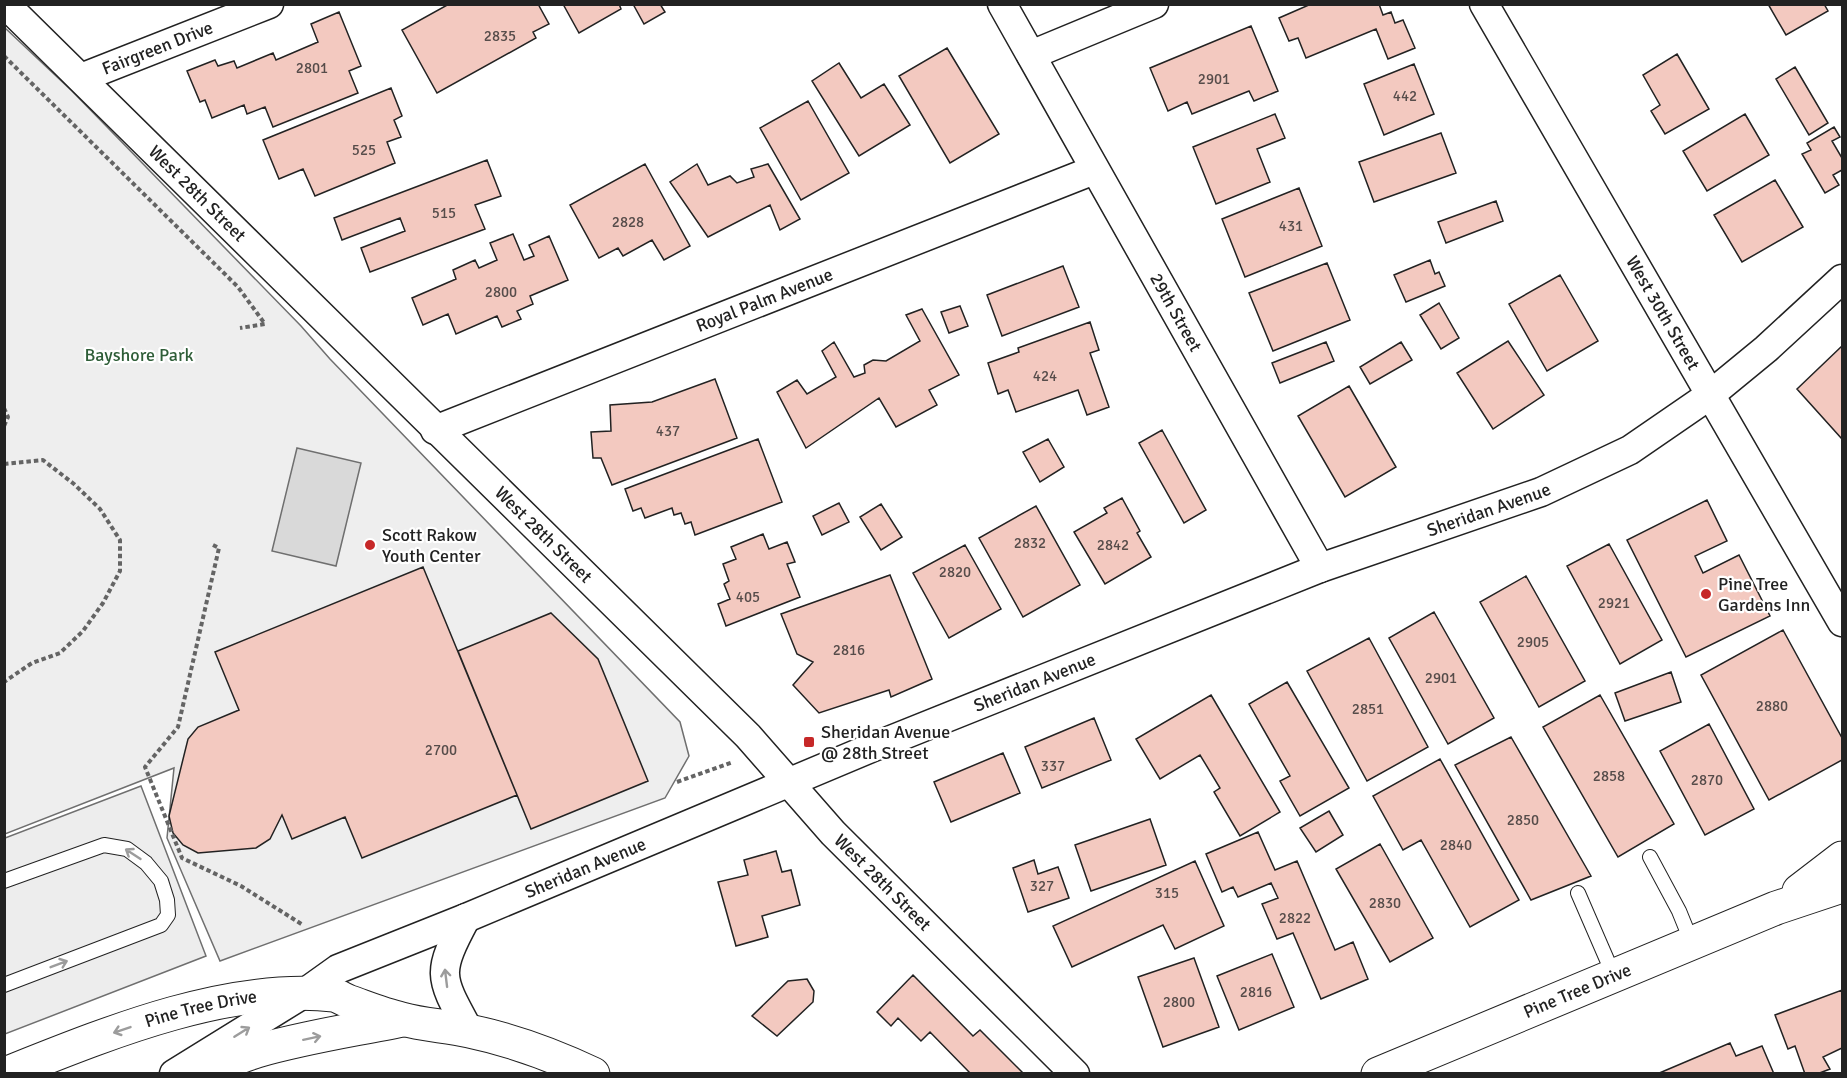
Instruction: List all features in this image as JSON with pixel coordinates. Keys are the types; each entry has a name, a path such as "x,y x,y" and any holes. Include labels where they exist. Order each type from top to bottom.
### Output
{"main road":[{"name":"Pine Tree Drive","path":"1776,908 1842,858"},
{"name":"Pine Tree Drive","path":"1378,1074 1776,908 1842,886"},
{"name":"Pine Tree Drive","path":"5,1074 74,1047 162,1017 255,997 303,994 338,996 402,1020 509,1040 593,1074"},
{"name":"Pine Tree Drive","path":"197,1074 255,1063 320,1036 402,1020"}],"street":[{"name":"West 28th Street","path":"5,4 748,736 833,833 1075,1074"},
{"name":"Fairgreen Drive","path":"81,78 269,4"},
{"name":"29th Street","path":"1002,4 1320,568"},
{"path":"1031,55 1154,4"},
{"name":"West 30th Street","path":"1484,4 1842,622"},
{"name":"Royal Palm Avenue","path":"435,430 1094,170"},
{"name":"Sheridan Avenue","path":"174,1074 303,994 338,969 788,783 1320,568 1541,492 1630,450 1710,395 1766,349 1842,279"},
{"path":"466,918 451,947 444,974 448,992 469,1031"}],"lane":[{"path":"4,881 104,845 127,849 146,863 161,882 167,900 168,915 161,925 4,985"},
{"path":"1650,857 1679,911 1692,943"},
{"path":"1578,893 1614,976"}],"path":[{"path":"4,56 238,287 265,324 240,328"},
{"path":"4,408 8,417 4,426"},
{"path":"4,464 43,460 75,484 100,509 120,540 120,571 83,631 60,653 32,663 4,682"},
{"path":"213,545 219,548 178,727 145,768 182,858 242,886 303,925"},
{"path":"677,782 742,758"},
{"path":"726,764 726,771"}],"green space":[{"name":"Bayshore Park","path":"4,27 72,91 301,326 330,359 680,722 689,756 665,798 220,961 167,838 174,768 5,834"}],"shaded area":[{"path":"297,448 361,463 336,566 272,551"},
{"path":"141,786 206,956 5,1034 5,838"}],"building":[{"path":"449,4 538,4 549,24 533,32 536,38 437,93 402,30"},
{"path":"563,4 619,4 621,9 579,33"},
{"path":"633,4 660,4 665,12 644,24"},
{"path":"1311,4 1379,4 1383,15 1391,12 1395,23 1403,20 1415,48 1388,59 1376,29 1306,58 1298,38 1289,41 1279,18"},
{"path":"1768,4 1824,4 1828,11 1786,35"},
{"path":"339,12 361,66 349,71 358,93 273,127 265,107 247,114 244,105 212,118 205,100 200,102 187,71 215,60 218,66 234,61 237,68 273,53 276,60 318,42 311,24"},
{"path":"1251,26 1278,91 1254,101 1249,91 1192,114 1187,102 1168,111 1150,68"},
{"path":"947,48 999,134 950,163 899,76"},
{"path":"1677,54 1709,109 1665,134 1651,111 1660,105 1643,75"},
{"path":"839,63 861,98 884,84 910,125 859,156 812,81"},
{"path":"1414,64 1434,114 1384,135 1364,84"},
{"path":"1795,67 1828,123 1809,135 1776,79"},
{"path":"391,88 402,116 394,120 401,137 387,142 395,163 315,196 303,169 279,179 263,140"},
{"path":"808,101 849,173 801,200 760,128"},
{"path":"1275,114 1285,138 1257,149 1270,182 1216,204 1193,147"},
{"path":"1745,114 1769,155 1707,191 1683,151"},
{"path":"1834,127 1840,137 1832,141 1842,158 1842,170 1833,175 1839,185 1825,193 1802,154 1811,150 1807,143"},
{"path":"1441,133 1456,173 1374,202 1359,162"},
{"path":"487,160 501,196 475,205 485,229 370,272 361,248 405,231 400,218 342,240 334,218"},
{"path":"645,164 690,246 664,260 652,240 623,256 618,248 599,258 570,205"},
{"path":"697,164 708,185 730,176 737,183 754,177 751,169 768,164 800,219 780,230 770,205 708,237 670,182"},
{"path":"1775,180 1803,227 1742,262 1714,215"},
{"path":"1299,188 1322,246 1245,277 1222,219"},
{"path":"1496,201 1503,221 1446,243 1438,222"},
{"path":"513,234 524,260 534,256 529,245 549,236 568,280 530,296 533,304 517,311 521,319 502,327 497,316 456,334 448,314 423,325 412,298 456,279 453,270 475,260 479,268 497,260 490,243"},
{"path":"1430,260 1435,274 1439,272 1445,286 1406,302 1394,275"},
{"path":"1327,263 1350,320 1273,351 1249,293"},
{"path":"1063,266 1079,307 1002,336 987,295"},
{"path":"1560,275 1598,341 1547,371 1509,304"},
{"path":"1439,303 1459,338 1441,349 1420,315"},
{"path":"960,306 968,326 949,333 941,312"},
{"path":"922,309 959,375 929,390 937,405 896,427 879,398 806,448 777,392 797,380 807,394 836,377 822,351 834,342 854,377 865,373 864,365 873,360 886,361 920,341 906,315"},
{"path":"1090,322 1099,350 1090,353 1109,407 1087,415 1078,390 1016,412 1008,390 998,394 988,363 1019,352 1018,348"},
{"path":"1508,341 1544,395 1493,429 1457,373"},
{"path":"1326,342 1334,361 1280,383 1272,363"},
{"path":"1401,342 1412,360 1370,384 1360,367"},
{"path":"1842,346 1842,439 1797,389"},
{"path":"715,379 737,438 612,485 601,458 593,458 591,432 611,431 610,405 652,402"},
{"path":"1349,386 1396,467 1345,497 1298,416"},
{"path":"1162,430 1206,510 1184,523 1139,443"},
{"path":"758,439 782,502 695,535 691,522 685,524 681,513 674,515 672,508 645,518 641,508 633,511 625,489"},
{"path":"1048,439 1064,467 1040,482 1023,452"},
{"path":"1122,498 1140,531 1137,533 1151,557 1105,584 1074,532 1107,513 1104,508"},
{"name":"Pine Tree Gardens Inn","path":"1707,500 1727,541 1695,556 1703,573 1739,555 1770,616 1686,657 1627,540"},
{"path":"839,503 849,522 822,535 813,516"},
{"path":"881,504 902,537 881,550 860,517"},
{"path":"1036,506 1080,585 1023,617 979,538"},
{"path":"763,534 769,549 787,542 795,562 787,564 800,597 726,626 718,604 730,599 724,584 729,581 723,564 736,559 731,547"},
{"path":"1609,544 1662,640 1620,664 1567,566"},
{"path":"965,545 1001,609 949,638 913,573"},
{"name":"Scott Rakow Youth Center","path":"423,567 517,795 362,858 345,817 292,839 282,815 270,839 256,848 198,853 183,845 173,833 169,816 188,739 198,727 239,710 215,652"},
{"path":"890,575 932,679 891,697 889,690 819,713 793,685 813,662 797,654 781,614"},
{"path":"1526,576 1585,681 1539,707 1480,602"},
{"path":"1434,612 1494,718 1448,744 1389,638"},
{"path":"551,613 598,659 648,781 531,829 458,651"},
{"path":"1783,630 1842,738 1842,760 1769,800 1701,675"},
{"path":"1369,638 1428,747 1367,781 1307,671"},
{"path":"1671,672 1681,702 1625,721 1615,693"},
{"path":"1287,682 1349,788 1300,816 1280,781 1290,776 1249,704"},
{"path":"1211,695 1280,812 1240,836 1214,792 1220,788 1200,755 1160,779 1136,739"},
{"path":"1600,695 1674,824 1618,857 1543,727"},
{"path":"1094,718 1111,760 1042,788 1025,747"},
{"path":"1709,724 1754,809 1705,835 1660,751"},
{"path":"1511,737 1591,876 1531,900 1455,765"},
{"path":"1003,753 1020,793 951,822 934,782"},
{"path":"1440,759 1519,900 1470,927 1421,840 1403,850 1373,796"},
{"path":"1329,811 1343,835 1316,852 1300,828"},
{"path":"1150,819 1166,865 1091,891 1075,845"},
{"path":"1258,832 1275,870 1297,861 1335,950 1353,942 1368,979 1321,999 1293,933 1277,939 1262,904 1278,898 1271,883 1238,897 1233,887 1222,892 1206,854"},
{"path":"1380,844 1433,938 1390,962 1336,869"},
{"path":"776,851 782,872 791,870 800,905 762,916 768,937 736,946 718,882 748,875 744,860"},
{"path":"1034,860 1038,874 1058,867 1069,898 1028,912 1013,868"},
{"path":"1195,861 1224,926 1175,949 1163,925 1072,967 1053,926"},
{"path":"1272,954 1294,1007 1239,1030 1217,976"},
{"path":"1194,958 1219,1027 1163,1047 1138,977"},
{"path":"913,975 973,1036 980,1030 1024,1074 971,1074 930,1032 921,1041 898,1018 891,1026 877,1012"},
{"path":"807,979 814,991 813,1002 777,1036 752,1016 788,981"},
{"path":"1842,990 1842,1048 1823,1057 1830,1069 1817,1074 1805,1074 1795,1046 1788,1049 1775,1015"},
{"path":"1730,1043 1736,1056 1762,1046 1774,1074 1657,1074"}],"place":[{"name":"Scott Rakow Youth Center","path":"370,545"},
{"name":"Pine Tree Gardens Inn","path":"1706,594"},
{"name":"Sheridan Avenue @ 28th Street","path":"809,742"}]}
